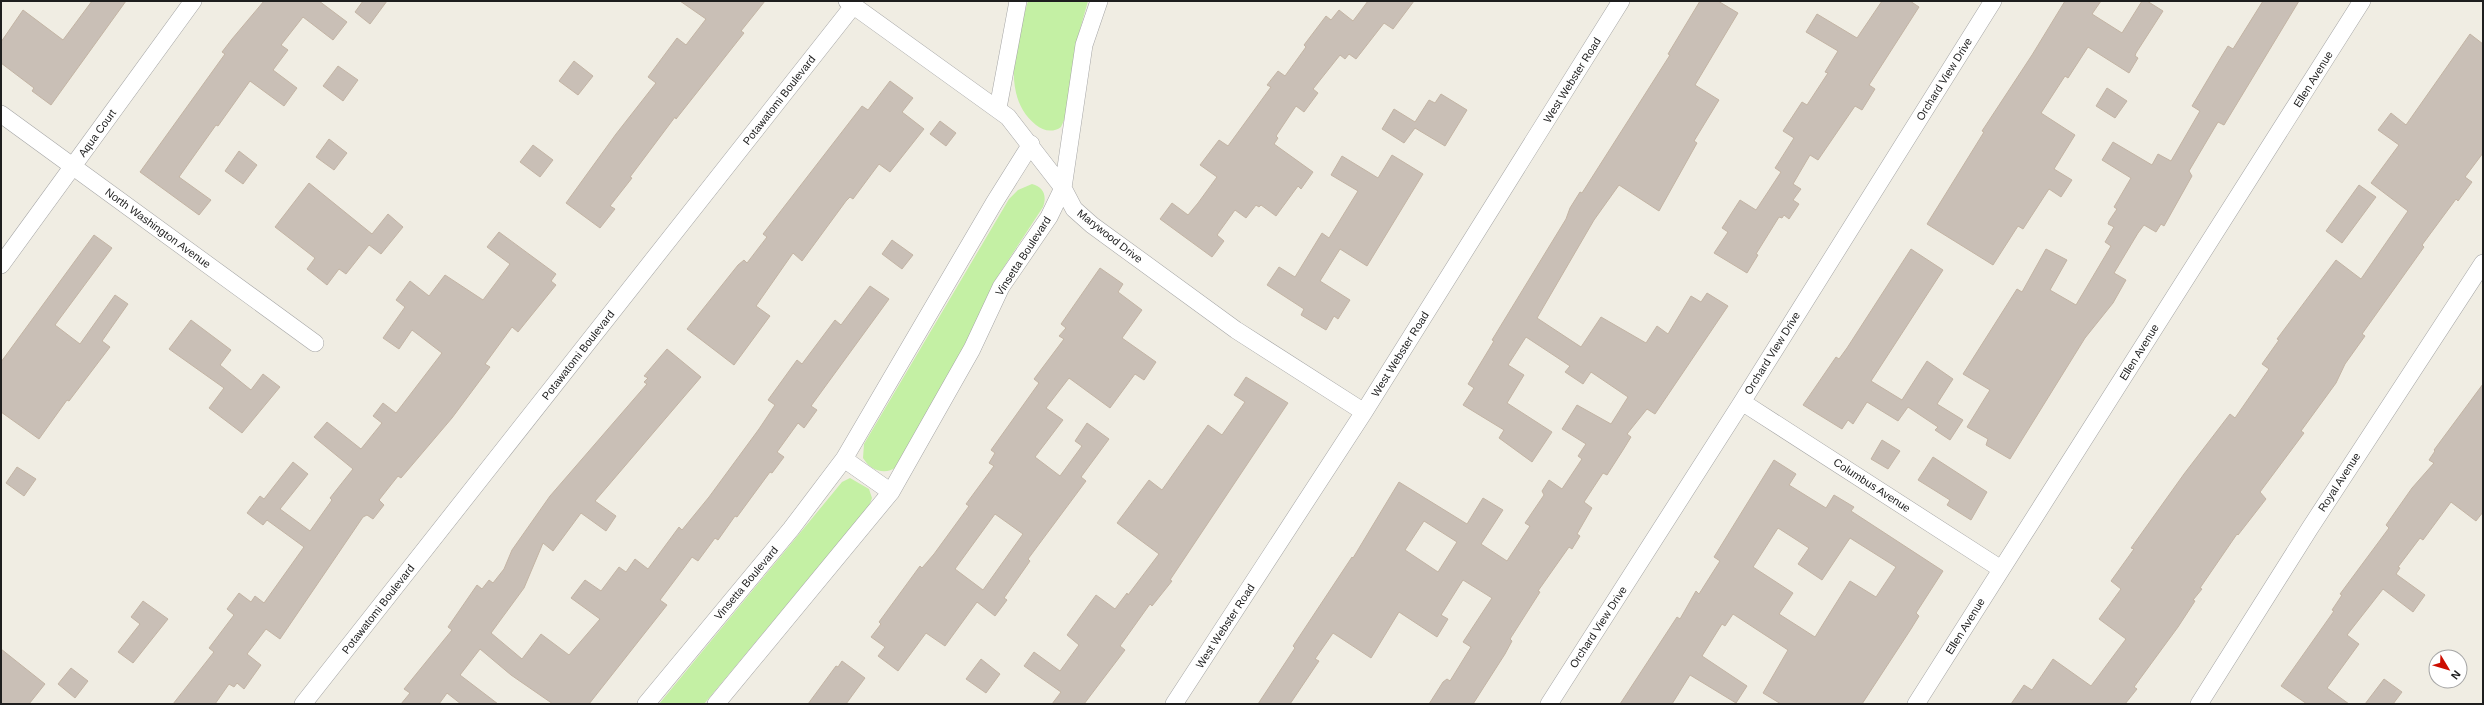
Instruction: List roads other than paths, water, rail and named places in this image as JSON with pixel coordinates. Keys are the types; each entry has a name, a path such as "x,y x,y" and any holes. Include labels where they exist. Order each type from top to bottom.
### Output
{"street":[{"name":"Aqua Court","path":"1,266 193,1"},
{"path":"998,108 1018,1"},
{"name":"Vinsetta Boulevard","path":"716,704 891,492 972,349 1001,287 1049,216 1063,188 1084,45 1099,1"},
{"name":"West Webster Road","path":"1174,704 1364,412 1621,1"},
{"name":"Orchard View Drive","path":"1549,704 1742,402 1993,1"},
{"name":"Ellen Avenue","path":"1916,704 2362,1"},
{"name":"Marywood Drive","path":"850,3 998,108 1017,126 1031,144 1063,188 1074,209 1092,225 1236,330 1364,412"},
{"name":"Potawatomi Boulevard","path":"303,704 850,3"},
{"name":"North Washington Avenue","path":"1,114 315,343"},
{"name":"Vinsetta Boulevard","path":"646,704 792,529 844,459 994,203 1031,144"},
{"name":"Royal Avenue","path":"2199,704 2310,528 2483,263"},
{"name":"Columbus Avenue","path":"1742,402 2001,569"},
{"path":"844,459 891,492"}]}
